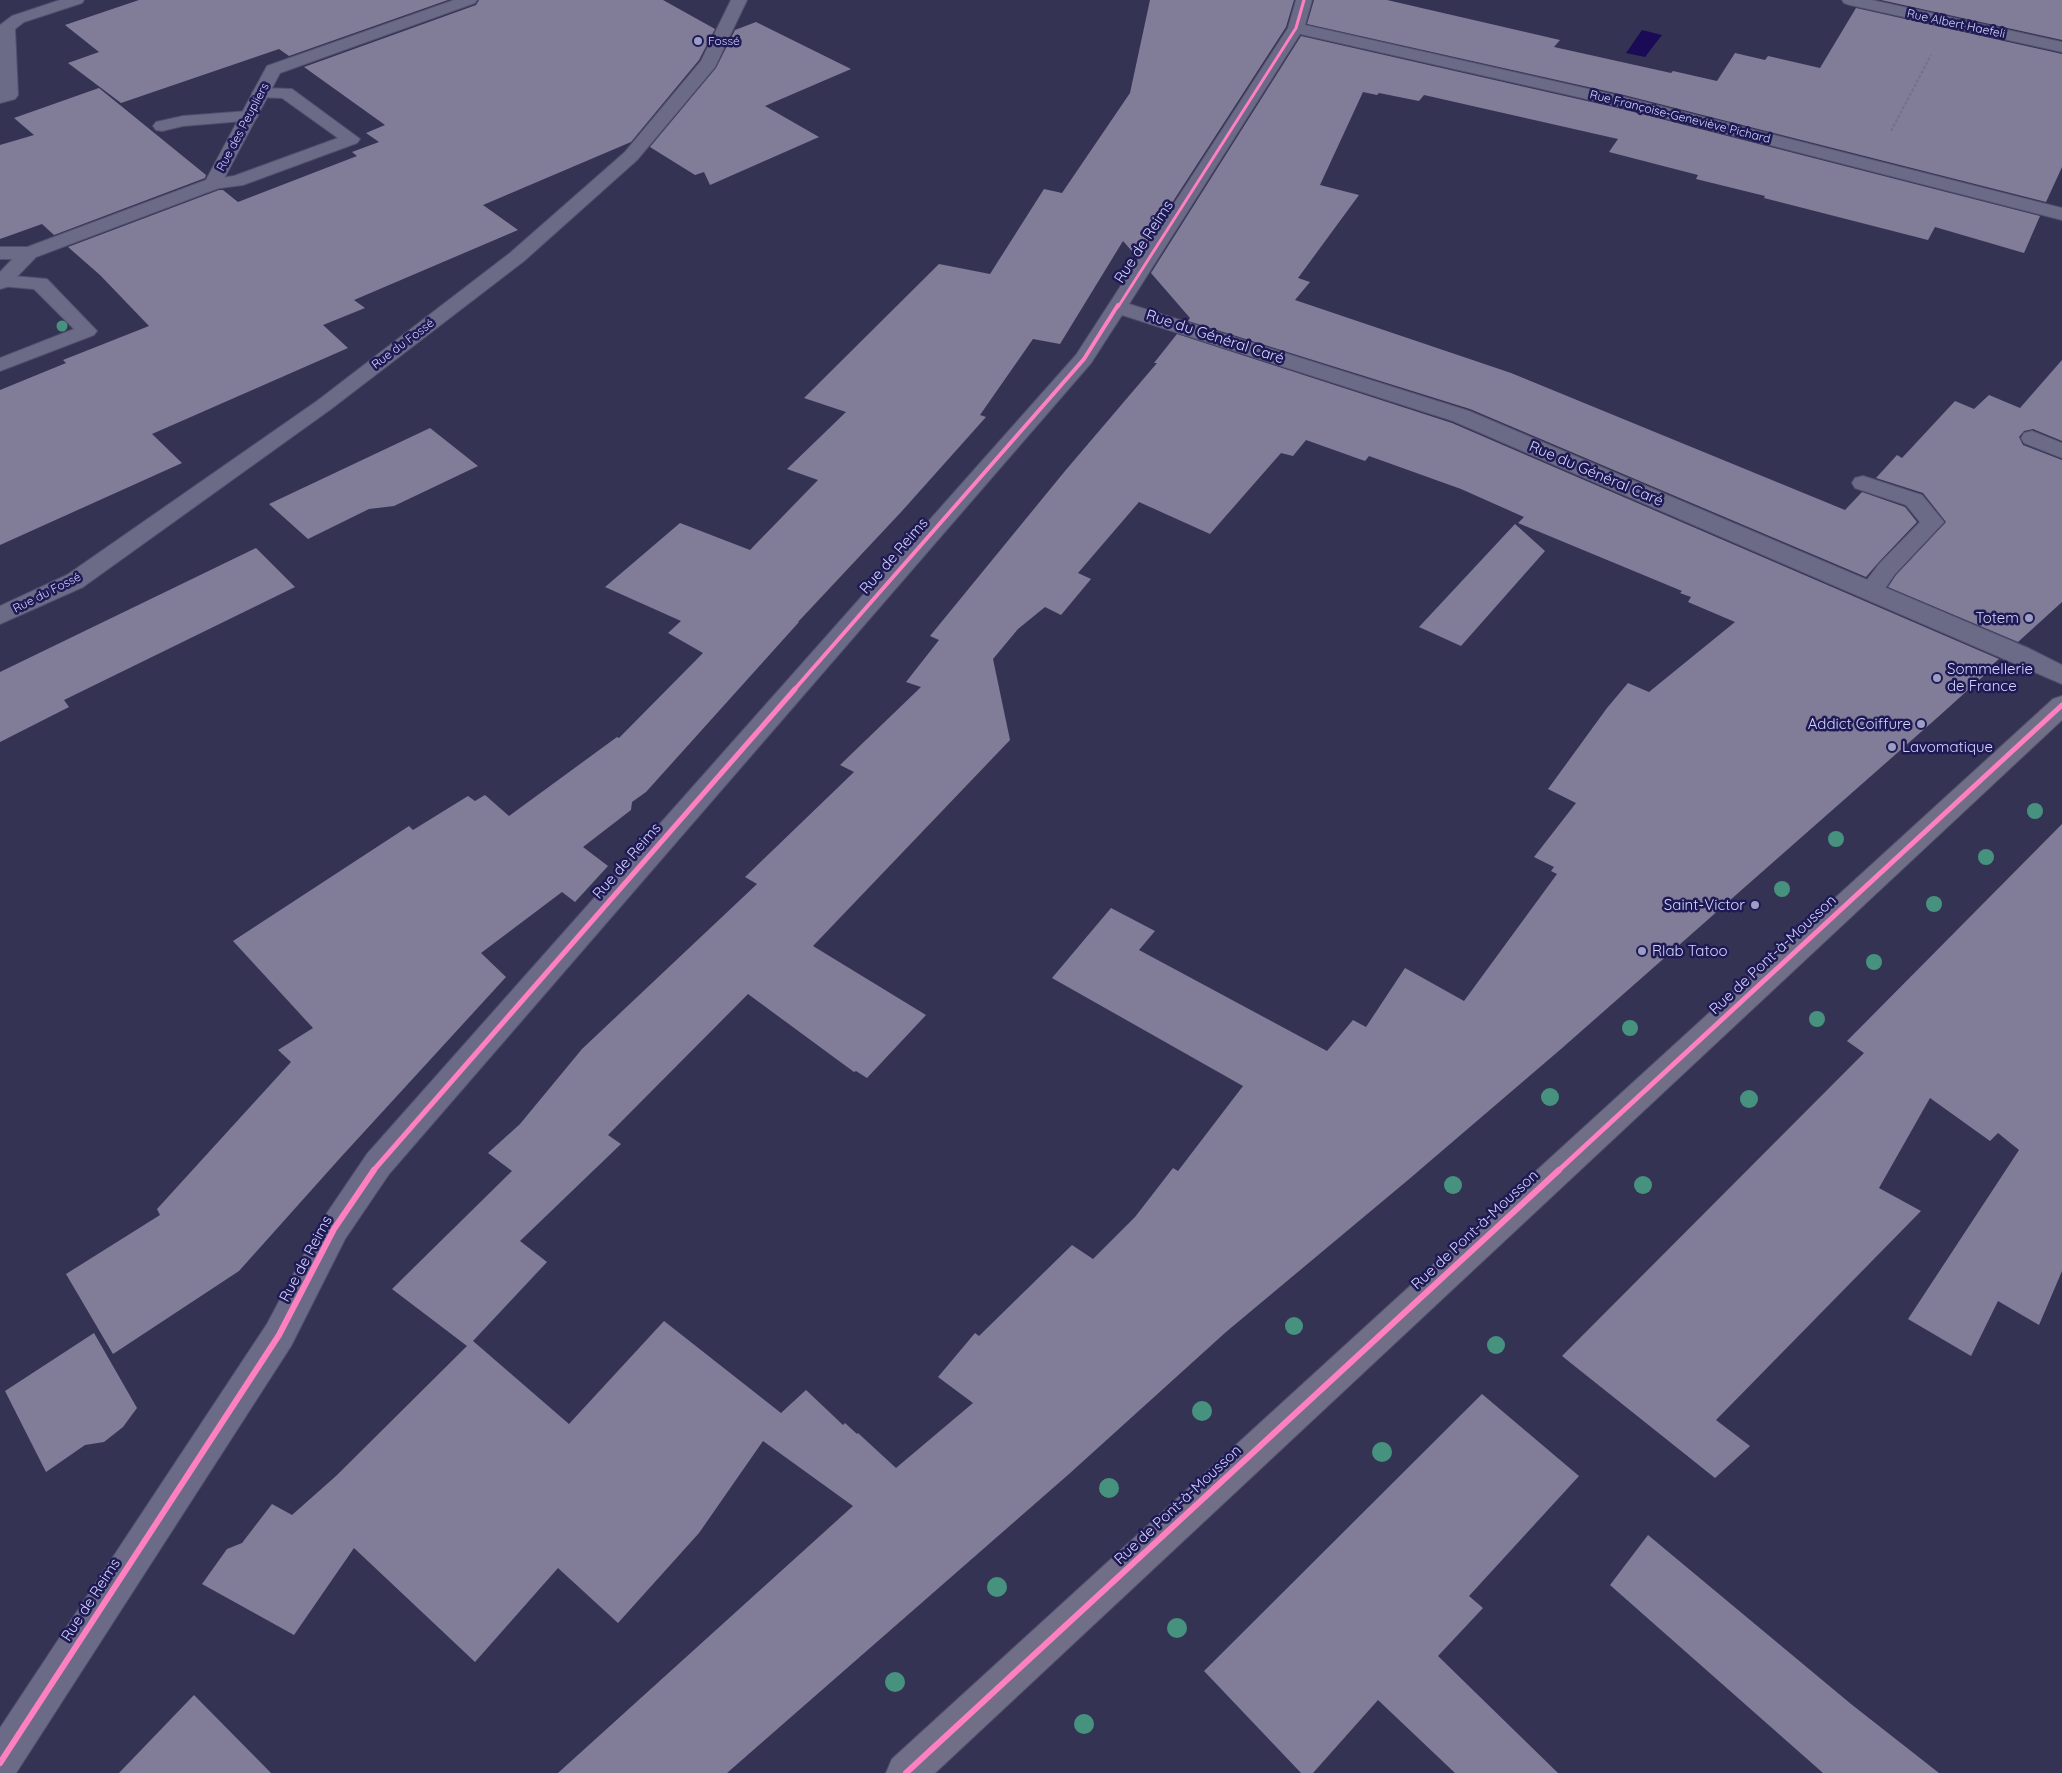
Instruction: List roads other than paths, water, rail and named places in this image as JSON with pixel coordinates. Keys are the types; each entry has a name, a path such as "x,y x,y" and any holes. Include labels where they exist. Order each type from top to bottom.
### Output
{"main road":[{"name":"Rue de Pont-à-Mousson","path":"906,1773 2062,705"}],"street":[{"path":"0,98 9,95 3,27 18,19 76,0"},
{"name":"Rue des Peupliers","path":"1,282 29,254 214,184 273,70 468,0"},
{"name":"Rue du Fossé","path":"0,616 75,581 324,405 517,257 632,156 709,63 739,0"},
{"name":"Rue de Reims","path":"0,1763 279,1335 334,1229 378,1164 1084,359 1296,28 1304,0"},
{"name":"Rue Albert Haefeli","path":"1850,0 2062,47"},
{"name":"Rue Françoise-Geneviève Pichard","path":"1296,28 1624,102 2062,214"},
{"path":"214,184 237,181 351,138 286,93 261,93"},
{"path":"162,126 183,121 249,116"},
{"path":"0,253 29,254"},
{"path":"0,365 87,331 40,284 1,282"},
{"name":"Rue du Général Caré","path":"1117,308 1134,311 1461,416 2062,675"},
{"path":"2032,438 2062,452"},
{"path":"1863,483 1914,500 1933,522 1886,569 1870,591"}],"place":[{"name":"Fossé","path":"698,41"},
{"name":"Totem","path":"2029,618"},
{"name":"Sommellerie de France","path":"1937,678"},
{"name":"Addict Coiffure","path":"1921,724"},
{"name":"Lavomatique","path":"1892,747"},
{"name":"Saint-Victor","path":"1755,905"},
{"name":"Rlab Tatoo","path":"1642,951"}]}
